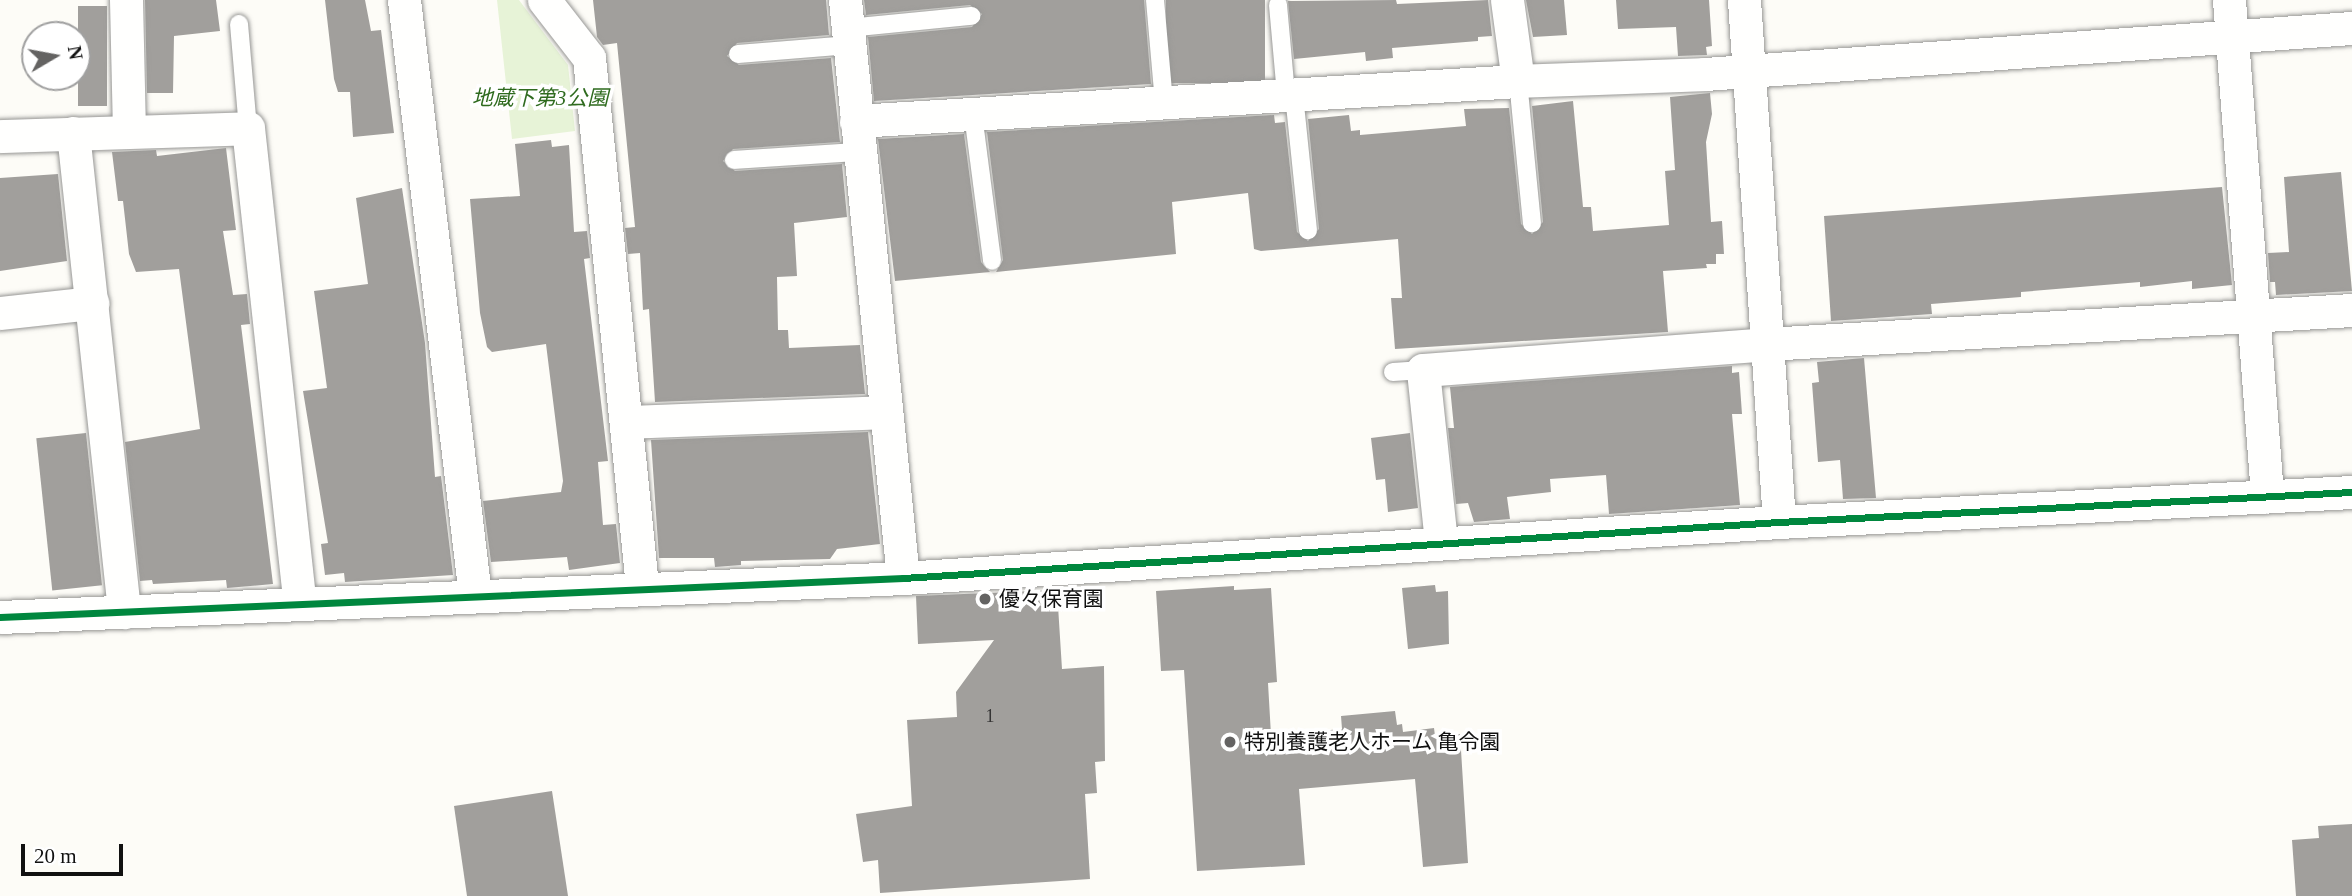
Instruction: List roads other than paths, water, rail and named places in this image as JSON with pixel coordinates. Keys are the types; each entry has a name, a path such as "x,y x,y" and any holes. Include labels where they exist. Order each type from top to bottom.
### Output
{"street":[{"path":"126,0 129,131"},
{"path":"404,0 475,595"},
{"path":"544,0 589,58 642,586"},
{"path":"1507,0 1518,81"},
{"path":"1744,0 1779,522"},
{"path":"2229,0 2267,497"},
{"path":"848,24 903,578"},
{"path":"858,136 973,114 1518,81 1749,71 2352,28"},
{"path":"0,136 248,128 300,603"},
{"path":"73,133 124,611"},
{"path":"0,313 92,303"},
{"path":"1441,542 1408,371 1766,344 2352,310"},
{"path":"627,422 885,412"},
{"path":"0,617 642,586 903,578 1441,542 2352,492"}],"lane":[{"path":"1155,0 1164,102"},
{"path":"1278,5 1308,230"},
{"path":"738,54 848,24 971,16"},
{"path":"239,24 248,128"},
{"path":"1518,81 1532,223"},
{"path":"973,114 992,261"},
{"path":"734,160 858,136"}],"place":[{"name":"優々保育園","path":"985,599"},
{"name":"特別養護老人ホーム 亀令園","path":"1230,742"}],"park label":[{"name":"地蔵下第3公園","path":"540,98"}]}
